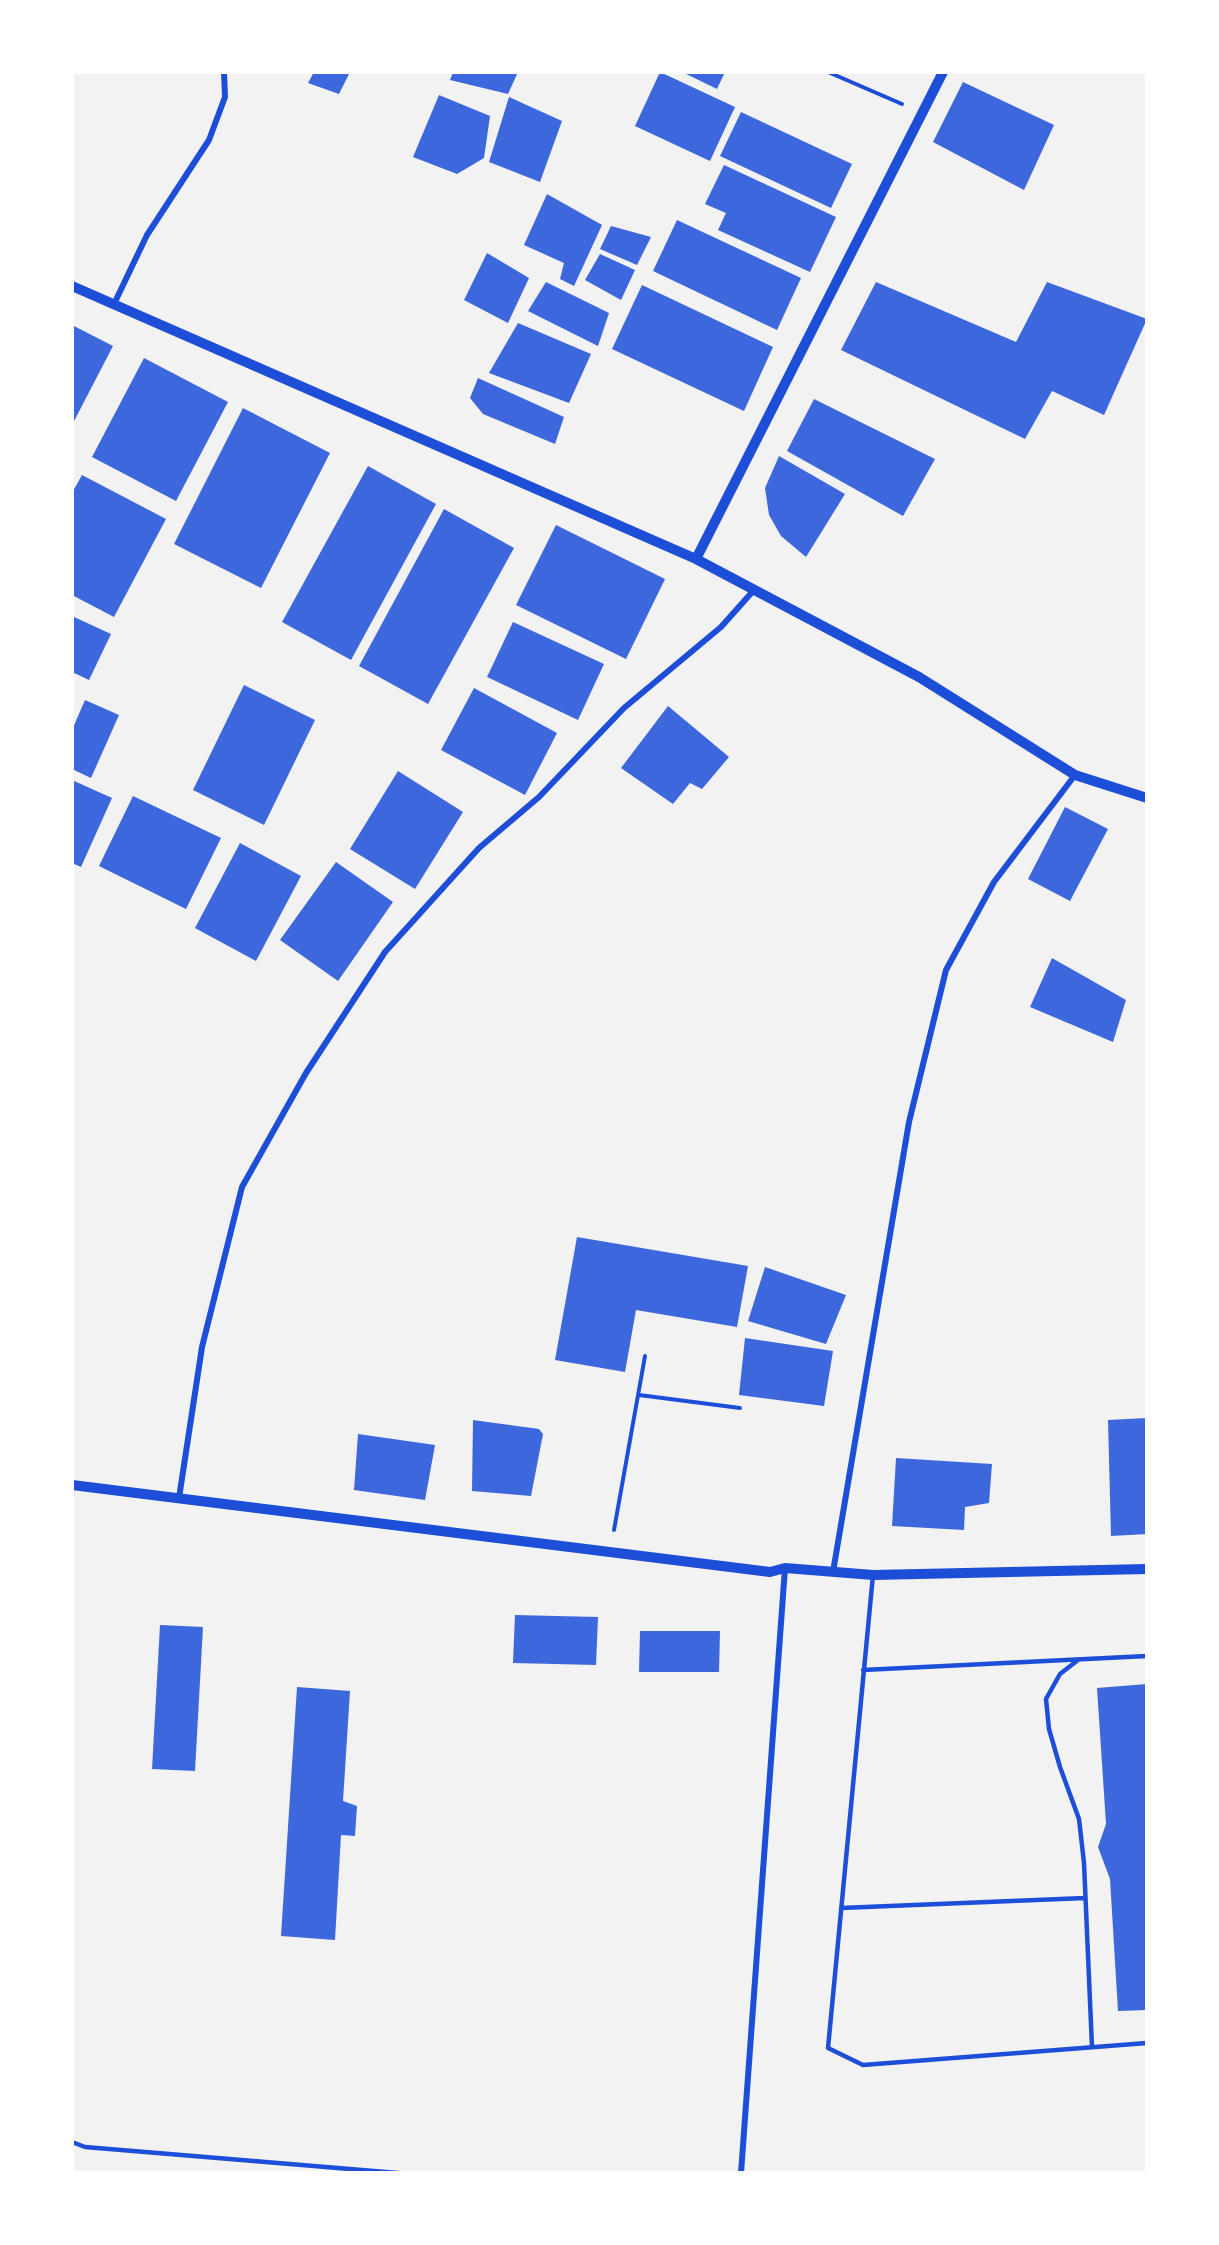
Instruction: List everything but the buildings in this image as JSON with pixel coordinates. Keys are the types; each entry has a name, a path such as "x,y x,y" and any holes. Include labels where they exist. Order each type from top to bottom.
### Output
{"street":[{"path":"114,304 147,235 209,140 225,97 224,72"},
{"path":"696,559 943,72"},
{"path":"72,286 696,559 919,677 1075,775 1147,798"},
{"path":"178,1498 202,1347 242,1187 306,1073 386,952 479,848 539,797 624,708 722,627 754,590"},
{"path":"832,1572 909,1122 946,970 994,882 1075,775"},
{"path":"72,1485 770,1572 785,1568 873,1575 1147,1569"},
{"path":"741,2173 785,1568"}],"lane":[{"path":"873,1575 828,2048 863,2065 1147,2043"},
{"path":"863,1670 1147,1656"},
{"path":"1078,1660 1060,1674 1047,1699 1049,1729 1079,1819 1092,2047"},
{"path":"841,1908 1085,1898"},
{"path":"72,2142 85,2147 398,2173"}],"path":[{"path":"828,72 922,112"},
{"path":"610,1552 645,1356"},
{"path":"639,1395 740,1408"}]}
